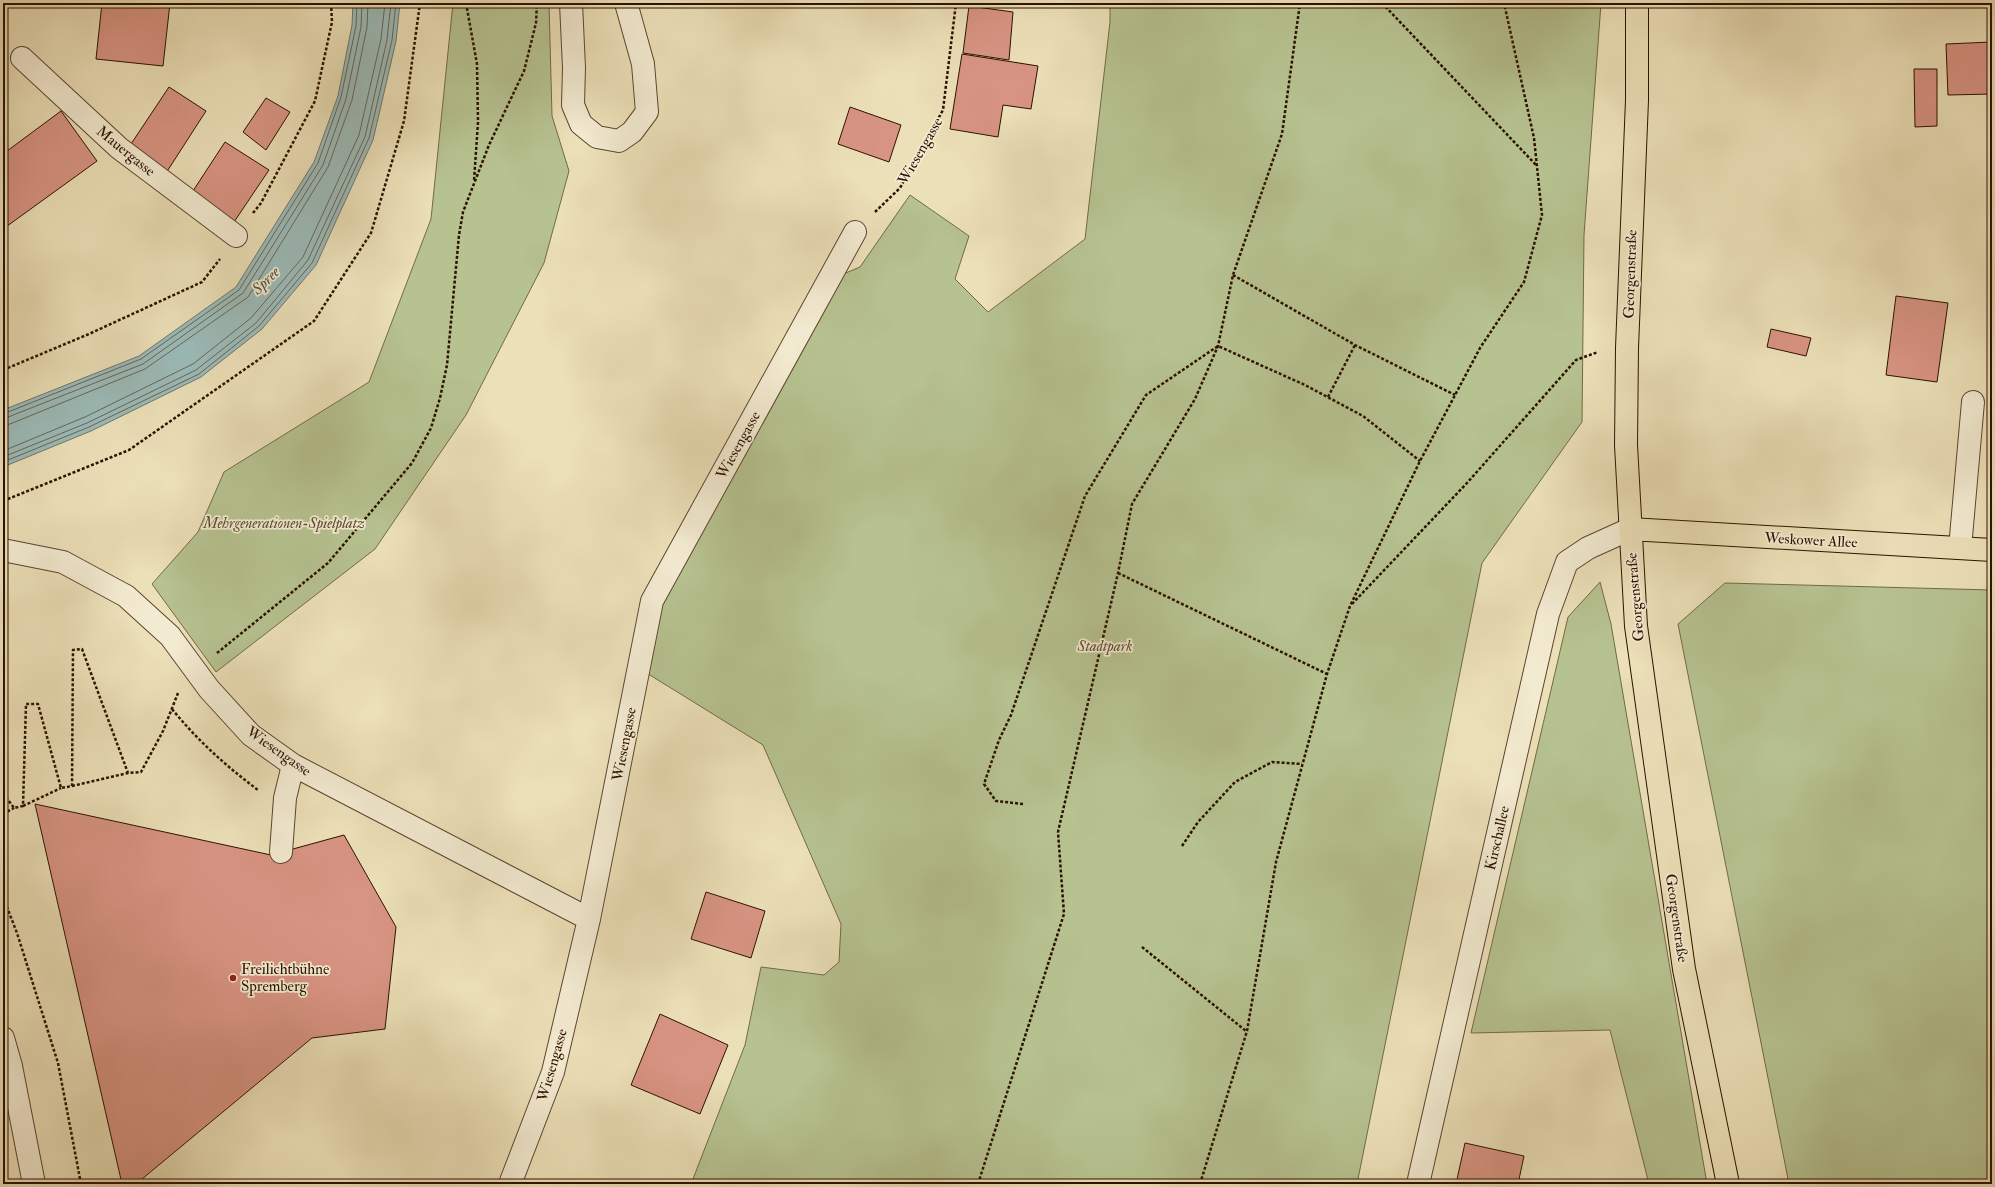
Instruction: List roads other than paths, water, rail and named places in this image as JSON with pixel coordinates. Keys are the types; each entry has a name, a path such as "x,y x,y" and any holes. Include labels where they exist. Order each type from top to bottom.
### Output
{"main road":[{"name":"Georgenstraße","path":"1637,3 1637,100 1627,348 1626,445 1636,626 1684,969 1728,1184"},
{"name":"Weskower Allee","path":"1630,529 1992,550"}],"street":[{"path":"571,3 574,68 573,105 581,124 597,136 619,141 632,132 646,112 643,64 626,3"},
{"name":"Mauergasse","path":"22,58 119,148 236,236"},
{"name":"Wiesengasse","path":"510,1184 553,1072 589,919 652,601 855,232"},
{"path":"1960,548 1973,402"},
{"name":"Kirschallee","path":"1418,1184 1548,614 1567,562 1588,548 1630,529"},
{"name":"Wiesengasse","path":"3,550 63,562 126,596 170,636 209,689 251,735 293,765 589,919"},
{"path":"281,852 285,798 293,765"},
{"path":"3,1038 11,1066 34,1184"}],"water":[{"name":"Spree","path":"353,3 400,3 396,41 373,140 316,265 262,329 201,377 91,431 3,467 3,410 139,356 236,287 314,162 338,96 352,25"}],"place":[{"name":"Freilichtbühne Spremberg","path":"233,978"}],"park label":[{"name":"Mehrgenerationen-Spielplatz","path":"284,523"},
{"name":"Stadtpark","path":"1105,646"}]}
